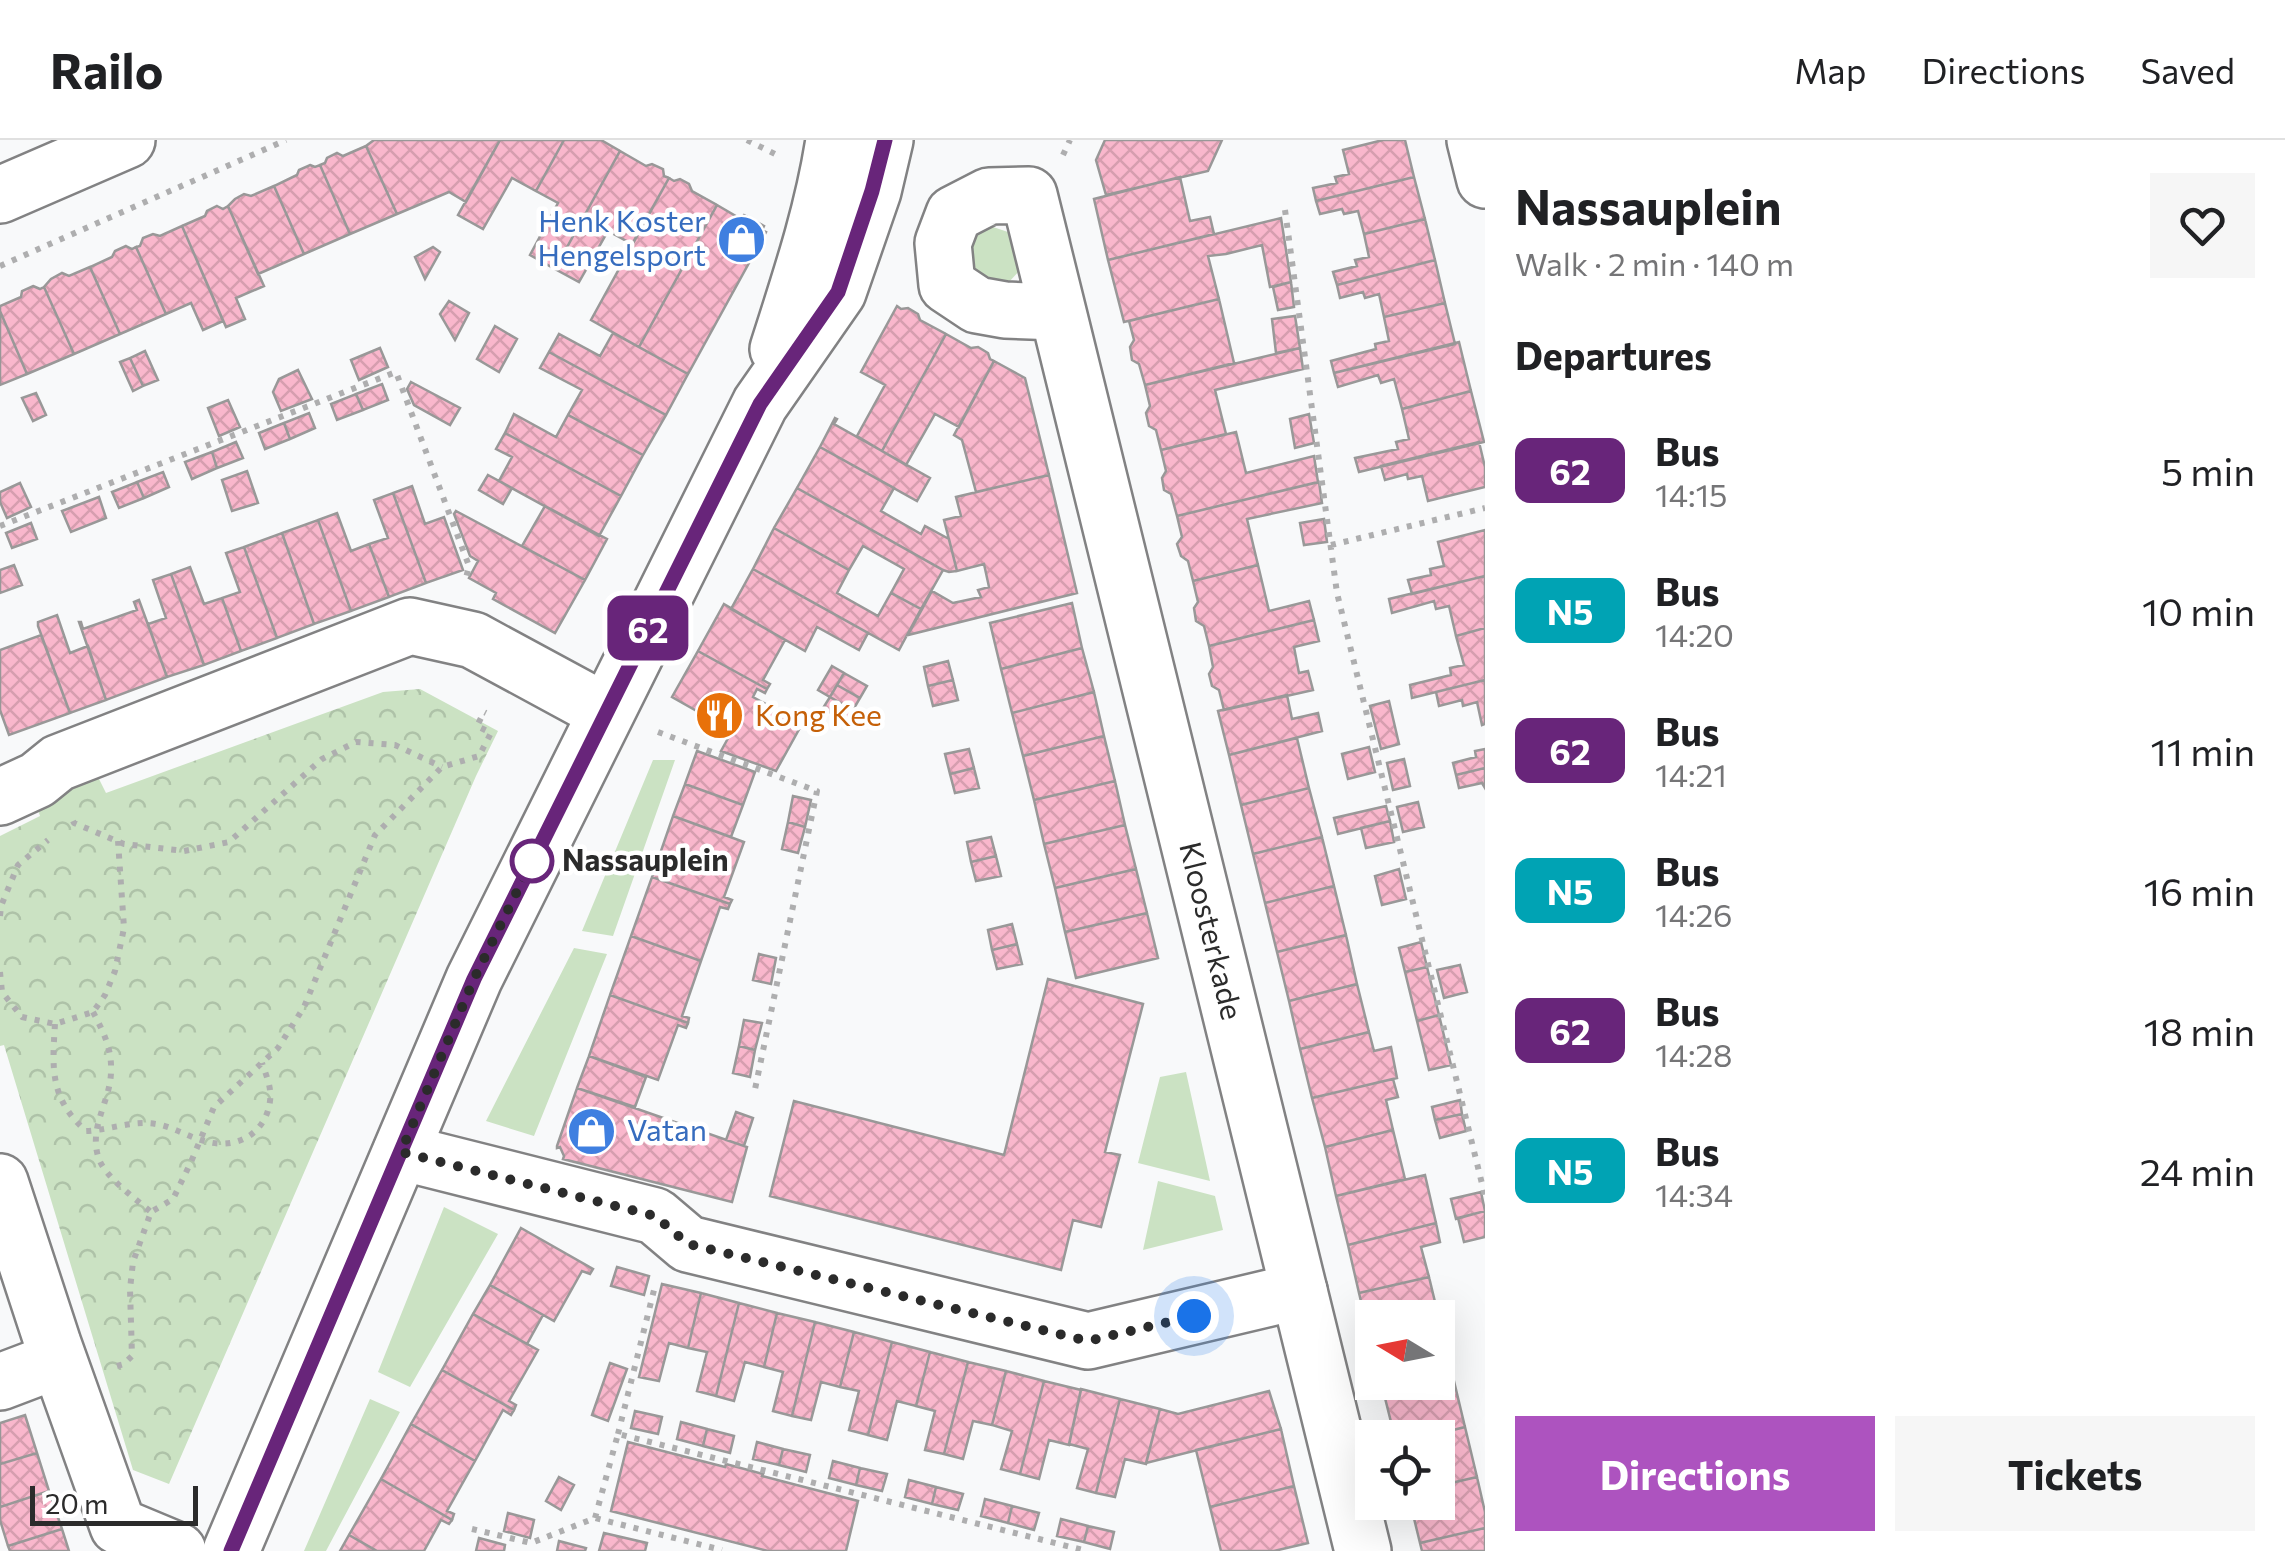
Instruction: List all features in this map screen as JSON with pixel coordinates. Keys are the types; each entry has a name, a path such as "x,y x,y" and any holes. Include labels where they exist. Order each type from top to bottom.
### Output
{"street":[{"path":"0,195 127,140"},
{"path":"760,404 817,228 834,140"},
{"path":"231,1551 474,979 760,404 838,292 872,191 884,140"},
{"path":"1475,140 1485,180"},
{"name":"Kloosterkade","path":"1058,312 1363,1551"},
{"path":"0,796 38,780 64,761 410,626 473,640 606,712"},
{"path":"401,1152 655,1216 688,1244 1088,1341 1299,1291"},
{"path":"0,1182 84,1364 118,1526 178,1551"},
{"path":"0,1382 84,1364"}],"path":[{"path":"0,266 286,140"},
{"path":"1284,210 1337,594 1485,1196"},
{"path":"0,526 396,372 469,566 452,634"},
{"path":"1330,545 1485,508"},
{"path":"84,1364 124,1364 132,1356 133,1262 152,1212 173,1198 214,1106 278,1048 304,1007 375,836 442,767 479,756 491,733 476,726 484,712 497,718 525,668"},
{"path":"606,712 817,791 754,1094"},
{"path":"64,761 75,788 64,793 74,823 124,844 184,851 229,842 322,759 356,742 395,745 442,767"},
{"path":"62,831 74,823"},
{"path":"0,916 18,865 50,839"},
{"path":"0,972 2,992 22,1017 55,1024 93,1012 114,970 124,928 118,841"},
{"path":"93,1012 108,1040 112,1073 97,1131 98,1157 124,1190 152,1212"},
{"path":"55,1024 53,1064 60,1100 86,1131 130,1123 156,1124 211,1143 238,1142 258,1132 270,1102 262,1062"},
{"path":"595,1518 669,1228"},
{"path":"618,1434 1088,1551"},
{"path":"472,1529 531,1542 595,1518 723,1551"}],"green space":[{"path":"993,227 1011,233 1021,269 1008,283 979,283 964,250 975,233"},
{"path":"420,689 498,731 169,1484 133,1470 4,1045 0,1046 0,836 40,816 34,798 96,773 106,793 383,692"},
{"path":"653,760 675,760 613,936 582,931"},
{"path":"574,948 607,954 534,1136 486,1121"},
{"path":"1186,1072 1210,1181 1138,1163 1160,1077"},
{"path":"1158,1181 1215,1196 1223,1230 1143,1250"},
{"path":"444,1207 498,1234 410,1387 378,1372"},
{"path":"370,1399 400,1412 326,1551 304,1551"}],"building":[{"path":"374,140 500,140 466,202 449,192 397,214 366,146"},
{"path":"500,140 564,140 536,191 512,178 483,229 458,215"},
{"path":"564,140 601,140 620,151 555,269 530,255 558,203 536,191"},
{"path":"1105,140 1222,140 1208,171 1106,195 1096,160"},
{"path":"1383,140 1405,140 1414,177 1316,201 1313,188 1337,183 1335,177 1349,174 1343,150"},
{"path":"366,146 397,214 350,234 320,165 337,153 343,156"},
{"path":"620,151 646,166 652,164 663,169 664,176 669,178 632,244 608,231 579,282 555,269"},
{"path":"310,165 320,165 350,234 304,254 274,186"},
{"path":"1180,177 1190,221 1210,217 1214,234 1108,260 1094,199"},
{"path":"1414,177 1425,219 1364,234 1358,211 1344,214 1342,209 1320,214 1316,201"},
{"path":"669,178 689,184 692,191 717,205 639,347 591,320"},
{"path":"274,186 304,254 258,274 228,206 244,194 251,196"},
{"path":"717,205 764,226 762,230 766,232 688,374 639,347"},
{"path":"217,206 228,206 264,286 236,298 245,319 226,327 182,226"},
{"path":"1281,218 1291,282 1270,287 1262,245 1208,256 1219,299 1124,322 1108,260"},
{"path":"1425,219 1435,260 1337,285 1333,272 1357,266 1355,260 1369,257 1364,234"},
{"path":"182,226 223,321 203,330 191,303 166,314 136,247 143,238 160,236"},
{"path":"126,246 136,247 166,314 120,334 90,267"},
{"path":"433,247 440,252 425,279 415,257"},
{"path":"1435,260 1445,303 1384,317 1379,294 1365,298 1363,292 1340,298 1337,285"},
{"path":"90,267 120,334 74,354 44,287 62,273 69,276"},
{"path":"1291,282 1294,307 1278,310 1273,287"},
{"path":"44,287 74,354 27,374 0,306 21,297 22,291"},
{"path":"1219,299 1234,363 1145,385 1139,364 1132,360 1130,347 1134,340 1129,321"},
{"path":"449,301 469,313 455,340 440,314"},
{"path":"1445,303 1455,344 1334,373 1331,361 1376,349 1375,344 1389,341 1384,317"},
{"path":"897,306 908,308 920,320 946,334 882,451 857,436 885,385 861,372"},
{"path":"0,311 27,374 0,385"},
{"path":"1295,316 1300,348 1276,353 1272,319"},
{"path":"495,326 517,339 499,372 477,359"},
{"path":"613,333 688,374 666,415 549,352 559,334 600,356"},
{"path":"946,334 971,348 978,347 994,361 959,427 935,414 906,465 882,451"},
{"path":"1459,342 1471,391 1402,409 1394,379 1381,383 1378,375 1338,387 1334,373"},
{"path":"380,348 388,367 359,380 351,360"},
{"path":"1300,348 1303,369 1215,390 1226,434 1161,450 1156,430 1149,426 1145,385"},
{"path":"145,351 158,380 143,386 130,358"},
{"path":"549,352 666,415 643,455 568,415 582,390 540,368"},
{"path":"130,358 143,386 133,391 120,362"},
{"path":"994,361 1025,378 1049,475 976,492 962,440 954,435"},
{"path":"298,370 312,399 281,411 273,392 279,379"},
{"path":"411,382 460,408 450,425 414,405 407,389"},
{"path":"382,384 388,400 363,410 356,394"},
{"path":"1471,391 1484,442 1359,472 1355,458 1398,449 1396,442 1409,439 1402,409"},
{"path":"36,393 46,415 33,421 22,398"},
{"path":"356,394 363,410 337,420 331,404"},
{"path":"228,400 240,427 219,436 208,408"},
{"path":"309,413 315,428 290,439 284,423"},
{"path":"514,414 556,437 568,415 643,455 621,496 505,433"},
{"path":"1309,414 1314,443 1295,448 1290,419"},
{"path":"835,418 834,424 930,478 917,501 820,447"},
{"path":"284,423 290,439 265,449 259,433"},
{"path":"1236,432 1246,473 1314,456 1318,482 1177,516 1171,494 1164,490 1162,478 1166,471 1161,450"},
{"path":"505,433 621,496 599,536 499,481 512,457 496,449"},
{"path":"236,442 243,458 217,468 212,452"},
{"path":"1479,442 1485,487 1428,501 1422,476 1408,479 1407,474 1385,480 1381,466"},
{"path":"820,447 894,488 881,511 921,534 925,526 949,539 957,571 943,570 797,488"},
{"path":"212,452 217,468 192,479 185,462"},
{"path":"247,471 258,503 232,511 222,480"},
{"path":"163,472 169,487 144,498 137,482"},
{"path":"488,475 512,488 503,504 479,490"},
{"path":"1049,475 1077,593 908,635 932,591 953,603 981,597 978,590 989,587 984,564 957,571 944,520 961,516 956,497"},
{"path":"137,482 144,498 119,508 112,492"},
{"path":"1319,482 1322,503 1247,519 1258,565 1193,581 1188,561 1181,556 1177,544 1182,537 1177,516"},
{"path":"20,483 31,507 7,518 0,492"},
{"path":"412,486 425,524 444,517 463,570 426,583 393,493"},
{"path":"797,488 943,570 921,609 891,593 904,569 863,546 849,570 774,528"},
{"path":"393,493 426,583 389,597 369,544 388,538 374,500"},
{"path":"99,497 106,518 71,532 62,511"},
{"path":"545,506 607,539 585,580 522,546"},
{"path":"456,511 585,580 555,633 493,599 496,593 469,578 478,561 470,556"},
{"path":"337,513 351,551 369,544 389,597 351,611 318,520"},
{"path":"1324,519 1327,542 1304,545 1300,523"},
{"path":"318,520 351,611 314,624 282,533"},
{"path":"31,523 37,539 12,548 6,533"},
{"path":"774,528 849,570 837,593 878,616 891,593 921,609 899,650 753,569"},
{"path":"1485,530 1485,576 1412,594 1408,580 1431,575 1430,569 1444,566 1438,542"},
{"path":"282,533 314,624 277,638 244,547"},
{"path":"244,547 277,638 241,651 222,598 240,592 226,553"},
{"path":"14,565 22,585 0,593 0,570"},
{"path":"1258,565 1269,611 1309,601 1314,620 1209,646 1204,626 1196,621 1194,608 1198,602 1193,581"},
{"path":"190,567 204,604 222,598 241,651 204,665 171,574"},
{"path":"753,569 868,633 859,650 817,627 805,651 731,609"},
{"path":"171,574 204,665 167,677 148,624 166,618 153,580"},
{"path":"1485,576 1485,628 1456,636 1449,606 1436,609 1434,601 1392,613 1389,599"},
{"path":"139,600 167,677 106,700 79,622 83,629 137,610 134,602"},
{"path":"1072,603 1082,648 1001,669 990,623"},
{"path":"724,604 785,640 763,680 770,684 767,689 698,651"},
{"path":"57,615 70,653 88,646 106,700 70,713 38,626 38,622"},
{"path":"1314,620 1319,641 1294,647 1299,673 1308,671 1313,690 1224,710 1219,690 1212,686 1209,674 1213,667 1209,646"},
{"path":"1485,628 1485,680 1412,698 1410,685 1451,675 1450,668 1464,665 1456,636"},
{"path":"41,635 70,713 9,735 0,710 0,650"},
{"path":"1082,648 1094,692 1012,713 1001,669"},
{"path":"698,651 767,689 765,693 757,689 753,697 802,724 776,771 721,751 732,731 672,697"},
{"path":"948,661 953,680 928,686 924,667"},
{"path":"832,666 844,673 830,697 818,690"},
{"path":"844,673 867,686 860,698 837,685"},
{"path":"953,680 958,700 933,706 928,686"},
{"path":"1485,680 1485,724 1482,725 1477,702 1463,706 1462,700 1439,706 1436,692"},
{"path":"837,685 860,698 853,710 830,697"},
{"path":"1094,692 1104,736 1023,756 1012,713"},
{"path":"1287,695 1292,719 1318,713 1322,731 1229,755 1218,711"},
{"path":"830,697 853,710 846,722 823,708"},
{"path":"1389,701 1399,744 1381,749 1370,706"},
{"path":"1104,736 1115,781 1034,800 1023,756"},
{"path":"1297,738 1309,788 1241,805 1229,755"},
{"path":"1369,747 1375,772 1348,779 1342,754"},
{"path":"969,749 974,768 950,774 945,754"},
{"path":"1485,749 1485,768 1456,775 1453,763 1476,757 1475,751"},
{"path":"697,751 755,772 743,805 685,784"},
{"path":"1404,759 1410,786 1393,790 1387,763"},
{"path":"974,768 979,788 955,793 950,774"},
{"path":"1485,768 1485,788 1482,783 1459,788 1456,775"},
{"path":"1115,781 1125,825 1044,844 1034,800"},
{"path":"685,784 743,805 731,837 673,816"},
{"path":"1309,788 1322,837 1253,854 1241,805"},
{"path":"793,796 811,800 805,827 788,822"},
{"path":"1418,802 1424,827 1403,832 1397,807"},
{"path":"1386,806 1390,821 1338,834 1334,818"},
{"path":"673,816 744,842 724,897 732,900 730,904 652,877"},
{"path":"1390,821 1394,842 1366,848 1361,828"},
{"path":"788,822 805,827 798,853 782,849"},
{"path":"1125,825 1136,869 1055,888 1044,844"},
{"path":"991,837 996,856 971,862 967,842"},
{"path":"1322,837 1334,886 1265,903 1253,854"},
{"path":"996,856 1001,876 976,881 971,862"},
{"path":"1136,869 1147,913 1065,932 1055,888"},
{"path":"1399,869 1406,899 1382,905 1375,876"},
{"path":"652,877 730,904 728,909 720,907 701,961 631,936"},
{"path":"1334,886 1346,935 1277,952 1265,903"},
{"path":"1147,913 1158,958 1076,978 1065,932"},
{"path":"1012,924 1017,944 992,950 988,930"},
{"path":"1346,935 1357,984 1289,1001 1277,952"},
{"path":"631,936 701,961 682,1016 689,1018 688,1023 610,995"},
{"path":"1421,942 1427,967 1405,972 1399,948"},
{"path":"1017,944 1022,964 997,969 992,950"},
{"path":"759,954 776,958 771,984 753,980"},
{"path":"1460,965 1467,992 1444,998 1437,970"},
{"path":"1427,967 1439,1015 1417,1021 1405,972"},
{"path":"1048,979 1143,1004 1105,1152 1120,1155 1101,1227 1073,1220 1061,1270 770,1196 794,1101 1004,1155"},
{"path":"1357,984 1369,1032 1300,1049 1289,1001"},
{"path":"610,995 688,1023 686,1028 678,1025 658,1080 589,1056"},
{"path":"1439,1015 1451,1065 1429,1070 1417,1021"},
{"path":"744,1020 762,1023 755,1050 739,1046"},
{"path":"1369,1032 1374,1051 1391,1047 1397,1078 1312,1098 1300,1049"},
{"path":"739,1046 755,1050 750,1077 733,1073"},
{"path":"589,1056 646,1077 635,1107 577,1088"},
{"path":"1393,1079 1398,1097 1386,1100 1393,1130 1325,1147 1312,1098"},
{"path":"577,1088 747,1147 732,1202 563,1159 557,1146"},
{"path":"1460,1100 1462,1114 1435,1120 1432,1107"},
{"path":"736,1112 753,1118 744,1146 726,1140"},
{"path":"1462,1114 1466,1131 1440,1138 1435,1120"},
{"path":"1393,1130 1405,1179 1336,1196 1325,1147"},
{"path":"1425,1175 1436,1223 1348,1245 1336,1196"},
{"path":"1481,1192 1485,1211 1456,1219 1451,1199"},
{"path":"1485,1211 1485,1237 1464,1242 1458,1218"},
{"path":"1436,1223 1440,1242 1421,1247 1429,1277 1359,1293 1348,1245"},
{"path":"521,1228 593,1269 590,1274 582,1271 554,1321 490,1285"},
{"path":"617,1267 649,1276 644,1295 611,1286"},
{"path":"1429,1277 1435,1300 1361,1300 1359,1293"},
{"path":"662,1284 701,1293 688,1348 669,1343 659,1381 639,1377"},
{"path":"490,1285 543,1315 527,1344 473,1314"},
{"path":"701,1293 739,1303 716,1396 697,1391 707,1352 688,1348"},
{"path":"739,1303 777,1313 764,1367 745,1362 734,1401 716,1396"},
{"path":"777,1313 815,1322 792,1416 773,1411 783,1372 764,1367"},
{"path":"473,1314 538,1350 509,1401 516,1405 514,1410 442,1370"},
{"path":"815,1322 854,1332 840,1387 821,1382 811,1420 792,1416"},
{"path":"854,1332 892,1342 868,1435 849,1430 859,1391 840,1387"},
{"path":"892,1342 930,1352 916,1406 897,1401 887,1440 868,1435"},
{"path":"930,1352 968,1362 944,1454 925,1450 935,1411 916,1406"},
{"path":"968,1362 1006,1371 992,1425 973,1421 963,1459 944,1454"},
{"path":"610,1363 627,1369 608,1421 592,1415"},
{"path":"442,1370 514,1410 511,1415 503,1410 475,1461 411,1424"},
{"path":"1006,1371 1044,1381 1020,1474 1001,1469 1012,1431 992,1425"},
{"path":"1044,1381 1081,1390 1069,1445 1049,1440 1039,1479 1020,1474"},
{"path":"1455,1385 1465,1427 1455,1430 1455,1420 1390,1420 1386,1400 1455,1400"},
{"path":"1081,1389 1120,1399 1096,1493 1077,1488 1088,1449 1069,1444"},
{"path":"1269,1391 1281,1429 1146,1463 1160,1409 1178,1414"},
{"path":"1120,1399 1160,1409 1146,1464 1125,1459 1115,1497 1096,1493"},
{"path":"635,1411 662,1417 658,1434 631,1428"},
{"path":"25,1415 37,1453 0,1464 0,1423"},
{"path":"681,1422 707,1429 703,1446 677,1439"},
{"path":"411,1424 475,1461 447,1511 454,1514 452,1520 381,1479"},
{"path":"1465,1427 1477,1477 1455,1482 1455,1430"},
{"path":"707,1429 734,1436 730,1453 703,1446"},
{"path":"1281,1429 1294,1486 1210,1507 1196,1450"},
{"path":"628,1442 725,1467 726,1464 858,1501 846,1551 768,1551 611,1511"},
{"path":"757,1442 783,1449 779,1465 753,1459"},
{"path":"783,1449 810,1455 806,1472 779,1465"},
{"path":"37,1453 49,1491 0,1507 0,1464"},
{"path":"833,1461 860,1468 856,1485 829,1478"},
{"path":"860,1468 887,1474 882,1491 856,1485"},
{"path":"559,1477 574,1485 561,1510 546,1501"},
{"path":"1477,1477 1485,1528 1420,1543 1414,1520 1455,1520 1455,1482"},
{"path":"381,1479 452,1520 449,1524 441,1520 424,1551 377,1551 349,1535"},
{"path":"909,1480 936,1487 932,1504 905,1497"},
{"path":"1294,1486 1308,1543 1274,1551 1221,1551 1210,1507"},
{"path":"936,1487 963,1494 958,1510 932,1504"},
{"path":"49,1491 62,1529 8,1546 0,1507"},
{"path":"985,1499 1012,1506 1008,1523 981,1516"},
{"path":"1012,1506 1039,1513 1034,1530 1008,1523"},
{"path":"508,1513 534,1520 530,1538 504,1531"},
{"path":"1061,1519 1088,1526 1084,1542 1057,1536"},
{"path":"1088,1526 1114,1532 1110,1549 1084,1542"},
{"path":"1485,1528 1485,1551 1422,1551 1420,1543"},
{"path":"62,1529 69,1551 10,1551 8,1546"},
{"path":"604,1533 647,1543 645,1551 599,1551"},
{"path":"349,1535 377,1551 340,1551"},
{"path":"479,1538 505,1545 504,1551 476,1551"},
{"path":"559,1541 586,1548 557,1551"}],"bus line":[{"name":"62","path":"231,1551 474,979 760,404 838,292 885,140"}],"place":[{"name":"Henk Koster Hengelsport","path":"741,239"},
{"name":"Kong Kee","path":"720,716"},
{"name":"Nassauplein","path":"532,861"},
{"name":"Vatan","path":"592,1131"}],"route":[{"path":"532,861 474,979 401,1152 655,1216 688,1244 1088,1341 1194,1316"}]}
